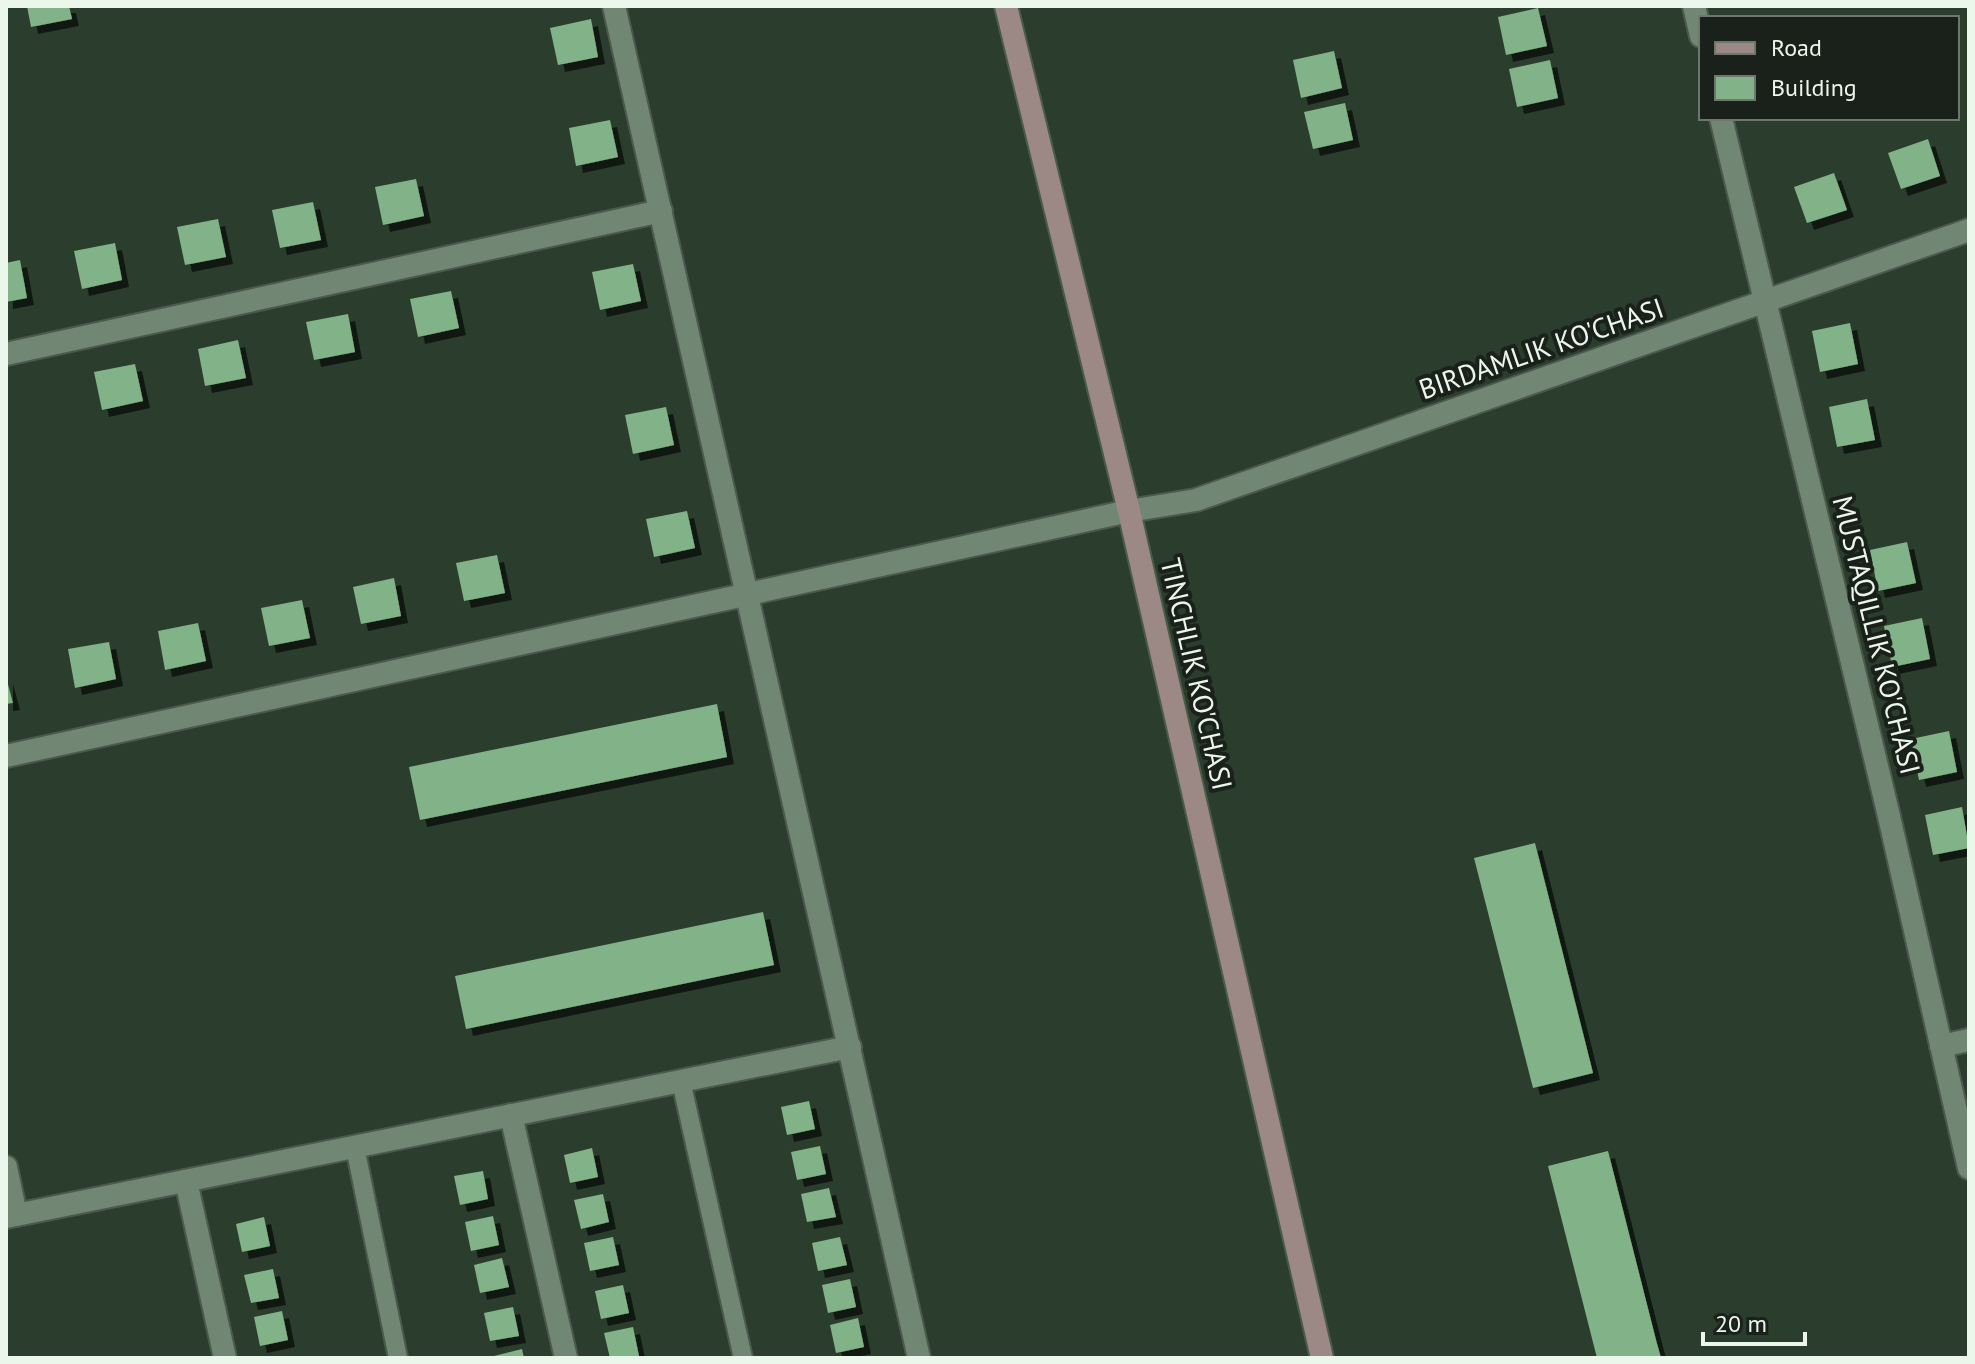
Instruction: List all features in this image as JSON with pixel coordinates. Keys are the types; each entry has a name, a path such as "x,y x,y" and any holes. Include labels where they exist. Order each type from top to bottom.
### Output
{"main road":[{"name":"TINCHLIK KO'CHASI","path":"1006,6 1129,511 1322,1358"}],"street":[{"path":"614,6 919,1358"},
{"path":"1694,6 1699,27"},
{"name":"MUSTAQILLIK KO'CHASI","path":"1721,120 1885,796 1969,1168"},
{"path":"6,354 661,211"},
{"name":"BIRDAMLIK KO'CHASI","path":"6,756 1129,511 1196,500 1969,230"},
{"path":"1941,1046 1969,1040"},
{"path":"6,1167 11,1216 850,1047"},
{"path":"511,1115 566,1358"},
{"path":"186,1181 225,1358"}],"lane":[{"path":"681,1081 743,1358"},
{"path":"355,1147 398,1358"}],"building":[{"path":"27,6 69,6 72,19 31,27"},
{"path":"1538,8 1547,46 1506,55 1498,17"},
{"path":"591,19 598,57 558,65 550,28"},
{"path":"1334,51 1342,88 1301,98 1293,60"},
{"path":"1550,60 1558,98 1517,107 1509,69"},
{"path":"1345,103 1353,140 1313,149 1304,112"},
{"path":"610,120 618,157 576,166 569,128"},
{"path":"1928,139 1940,176 1901,189 1888,153"},
{"path":"1834,173 1847,210 1807,223 1794,187"},
{"path":"416,179 424,216 383,225 375,187"},
{"path":"313,202 321,240 280,248 272,210"},
{"path":"218,219 226,257 185,265 177,227"},
{"path":"115,243 122,280 82,289 74,251"},
{"path":"20,260 27,298 6,302 6,263"},
{"path":"633,264 641,301 600,310 592,272"},
{"path":"451,291 459,328 418,337 410,299"},
{"path":"348,314 355,352 314,360 306,322"},
{"path":"1850,323 1858,364 1820,372 1812,331"},
{"path":"238,340 246,378 205,386 198,349"},
{"path":"135,364 143,401 102,410 94,372"},
{"path":"1867,399 1875,440 1837,447 1829,407"},
{"path":"666,407 674,445 633,454 625,415"},
{"path":"687,511 695,548 654,557 646,519"},
{"path":"1907,542 1916,583 1878,591 1870,550"},
{"path":"497,555 505,593 464,601 456,563"},
{"path":"394,578 401,616 361,624 353,587"},
{"path":"302,600 310,638 269,646 261,608"},
{"path":"1922,618 1930,659 1892,667 1884,626"},
{"path":"198,623 206,661 165,670 158,631"},
{"path":"109,642 116,679 75,688 68,649"},
{"path":"6,677 13,703 6,704"},
{"path":"717,704 727,757 420,820 409,767"},
{"path":"1949,731 1957,772 1919,780 1911,739"},
{"path":"1962,807 1969,848 1933,855 1925,815"},
{"path":"1535,843 1593,1073 1533,1088 1474,858"},
{"path":"763,912 774,965 466,1029 455,976"},
{"path":"809,1101 815,1129 787,1135 781,1107"},
{"path":"820,1146 826,1174 797,1180 791,1152"},
{"path":"592,1148 598,1177 570,1183 564,1155"},
{"path":"1608,1151 1661,1358 1597,1358 1548,1166"},
{"path":"483,1171 488,1199 460,1205 454,1176"},
{"path":"829,1188 836,1217 807,1222 801,1194"},
{"path":"603,1194 609,1222 581,1229 574,1200"},
{"path":"493,1216 499,1245 471,1251 465,1222"},
{"path":"264,1217 270,1246 242,1252 236,1224"},
{"path":"613,1237 619,1265 590,1271 584,1243"},
{"path":"840,1237 847,1265 818,1271 812,1243"},
{"path":"502,1258 509,1287 480,1293 474,1265"},
{"path":"273,1269 279,1298 251,1303 244,1275"},
{"path":"850,1279 856,1307 828,1313 822,1285"},
{"path":"623,1285 629,1313 601,1319 595,1291"},
{"path":"513,1307 519,1336 490,1341 484,1313"},
{"path":"282,1311 288,1340 260,1346 254,1317"},
{"path":"858,1318 864,1347 836,1353 830,1325"},
{"path":"633,1327 639,1356 610,1358 604,1333"},
{"path":"522,1349 524,1358 494,1358 494,1356"}]}
